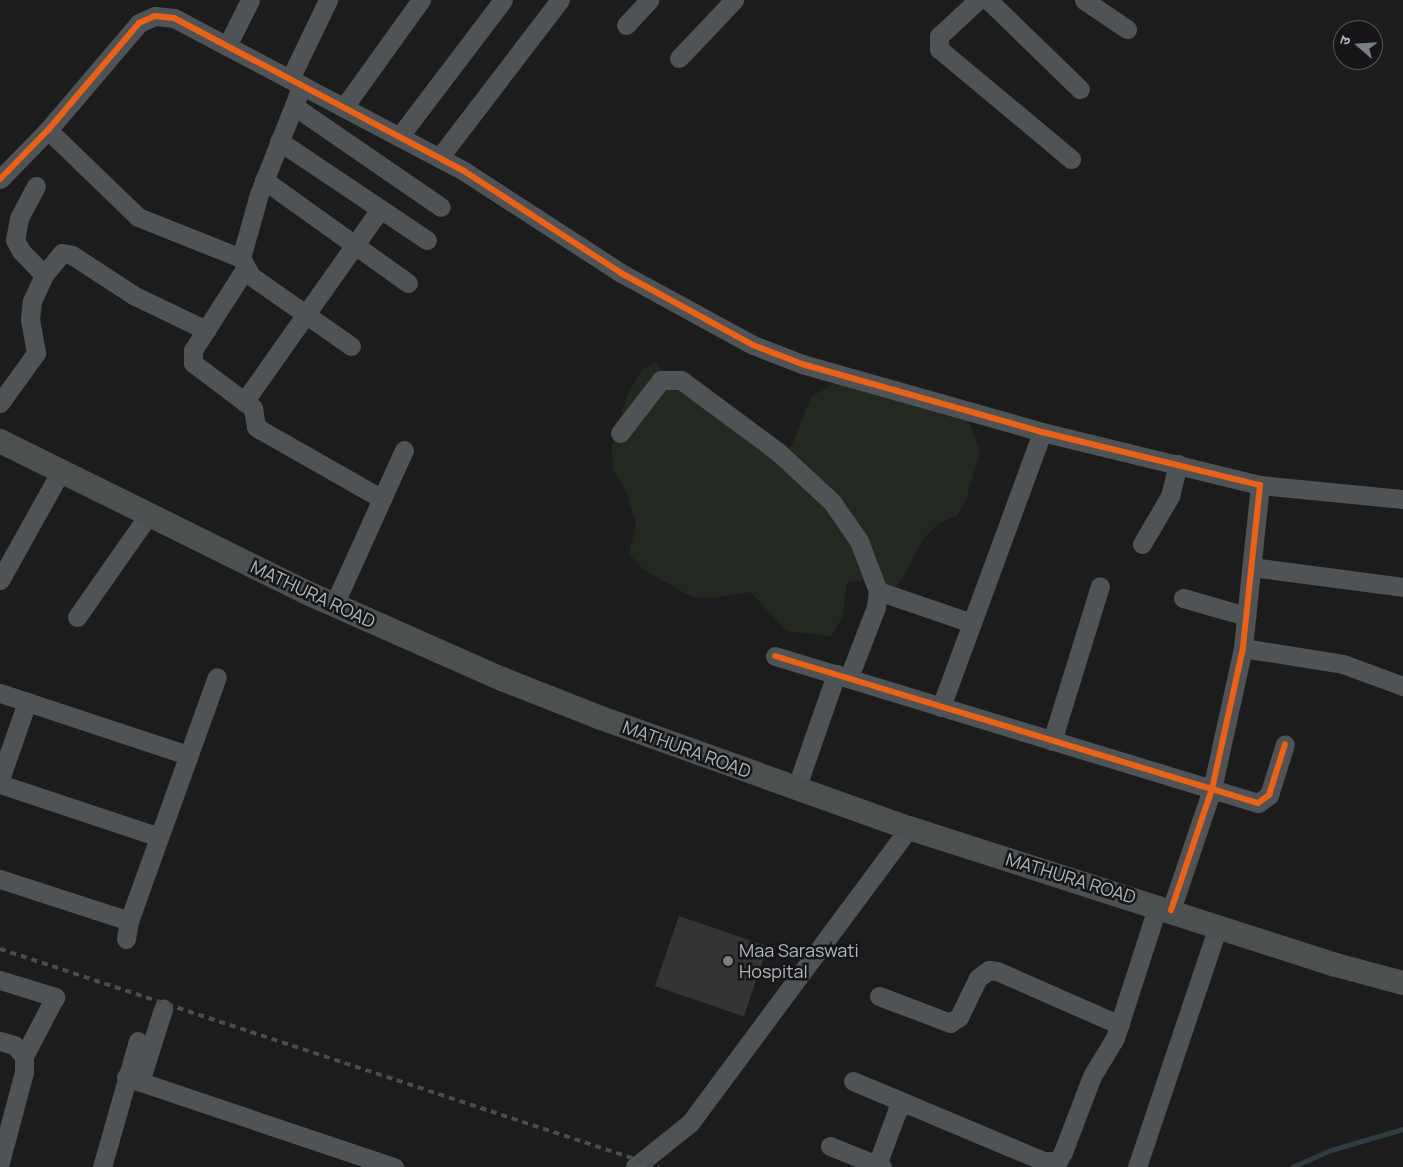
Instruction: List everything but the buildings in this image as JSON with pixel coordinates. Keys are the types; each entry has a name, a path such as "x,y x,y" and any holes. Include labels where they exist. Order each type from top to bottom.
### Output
{"main road":[{"name":"MATHURA ROAD","path":"0,441 334,605 502,679 796,789 910,828 1165,908 1336,965 1403,983"}],"street":[{"path":"228,46 250,0"},
{"path":"328,0 296,82 294,106 264,180 243,263 193,350 193,363 254,408 256,427 382,499"},
{"path":"344,107 421,0"},
{"path":"399,137 503,0"},
{"path":"439,158 560,0"},
{"path":"626,25 649,0"},
{"path":"678,58 734,0"},
{"path":"978,0 939,36 939,48 1070,160"},
{"path":"988,0 1080,89"},
{"path":"1084,0 1127,29"},
{"path":"0,179 48,130 153,8 439,158 621,273 753,345 802,364 1042,432 1260,485 1403,499"},
{"path":"294,106 441,207"},
{"path":"48,130 138,217 243,263 306,314 351,346"},
{"path":"280,142 427,240"},
{"path":"264,180 408,284"},
{"path":"36,186 19,218 16,240 21,251 44,275"},
{"path":"244,402 380,209"},
{"path":"0,403 36,354 30,311 44,275 62,254 67,253 130,293 206,330"},
{"path":"620,433 661,380 681,380 777,450 832,502 859,541 878,591 876,607 843,676 796,789"},
{"path":"941,706 1042,432"},
{"path":"334,605 404,450"},
{"path":"1142,544 1170,496 1178,464"},
{"path":"0,580 61,472"},
{"path":"853,1081 1042,1164 1058,1161 1092,1076 1120,1025 1212,789 1243,648 1260,485"},
{"path":"77,617 149,514"},
{"path":"1252,567 1403,587"},
{"path":"1052,740 1100,586"},
{"path":"878,591 972,623"},
{"path":"1183,598 1246,616"},
{"path":"1243,648 1342,664 1403,686"},
{"path":"775,656 1258,803 1264,801 1269,795 1285,744"},
{"path":"126,939 129,921 187,755 217,677"},
{"path":"0,693 187,755"},
{"path":"0,779 27,702"},
{"path":"0,784 159,837"},
{"path":"635,1167 690,1123 910,828"},
{"path":"0,879 129,921"},
{"path":"1137,1167 1218,926"},
{"path":"879,996 950,1023 959,1017 978,978 989,970 997,971 1120,1025"},
{"path":"0,980 55,997 24,1056 24,1072 3,1138 0,1162"},
{"path":"102,1167 133,1079 163,1009"},
{"path":"0,1041 14,1045 24,1056"},
{"path":"133,1079 138,1041"},
{"path":"133,1079 394,1167"},
{"path":"830,1146 880,1166 897,1111 905,1103"}],"shaded area":[{"path":"656,363 683,394 761,447 791,447 811,397 836,382 968,419 980,451 966,500 957,516 939,523 923,539 904,576 891,593 872,578 847,583 843,616 831,636 787,631 750,592 714,598 692,597 644,570 629,554 636,524 626,491 613,470 612,447 627,396 642,369"}],"waterway":[{"path":"1292,1167 1331,1150 1403,1129"}],"railway":[{"path":"0,949 659,1167"}],"cycle path":[{"path":"0,179 48,130 139,23 155,16 174,18 464,171 621,273 753,345 802,364 1042,432 1260,485 1243,648 1212,789 1171,910"},
{"path":"775,656 1258,803 1269,795 1285,744"}],"place":[{"name":"Maa Saraswati Hospital","path":"728,961"}]}
